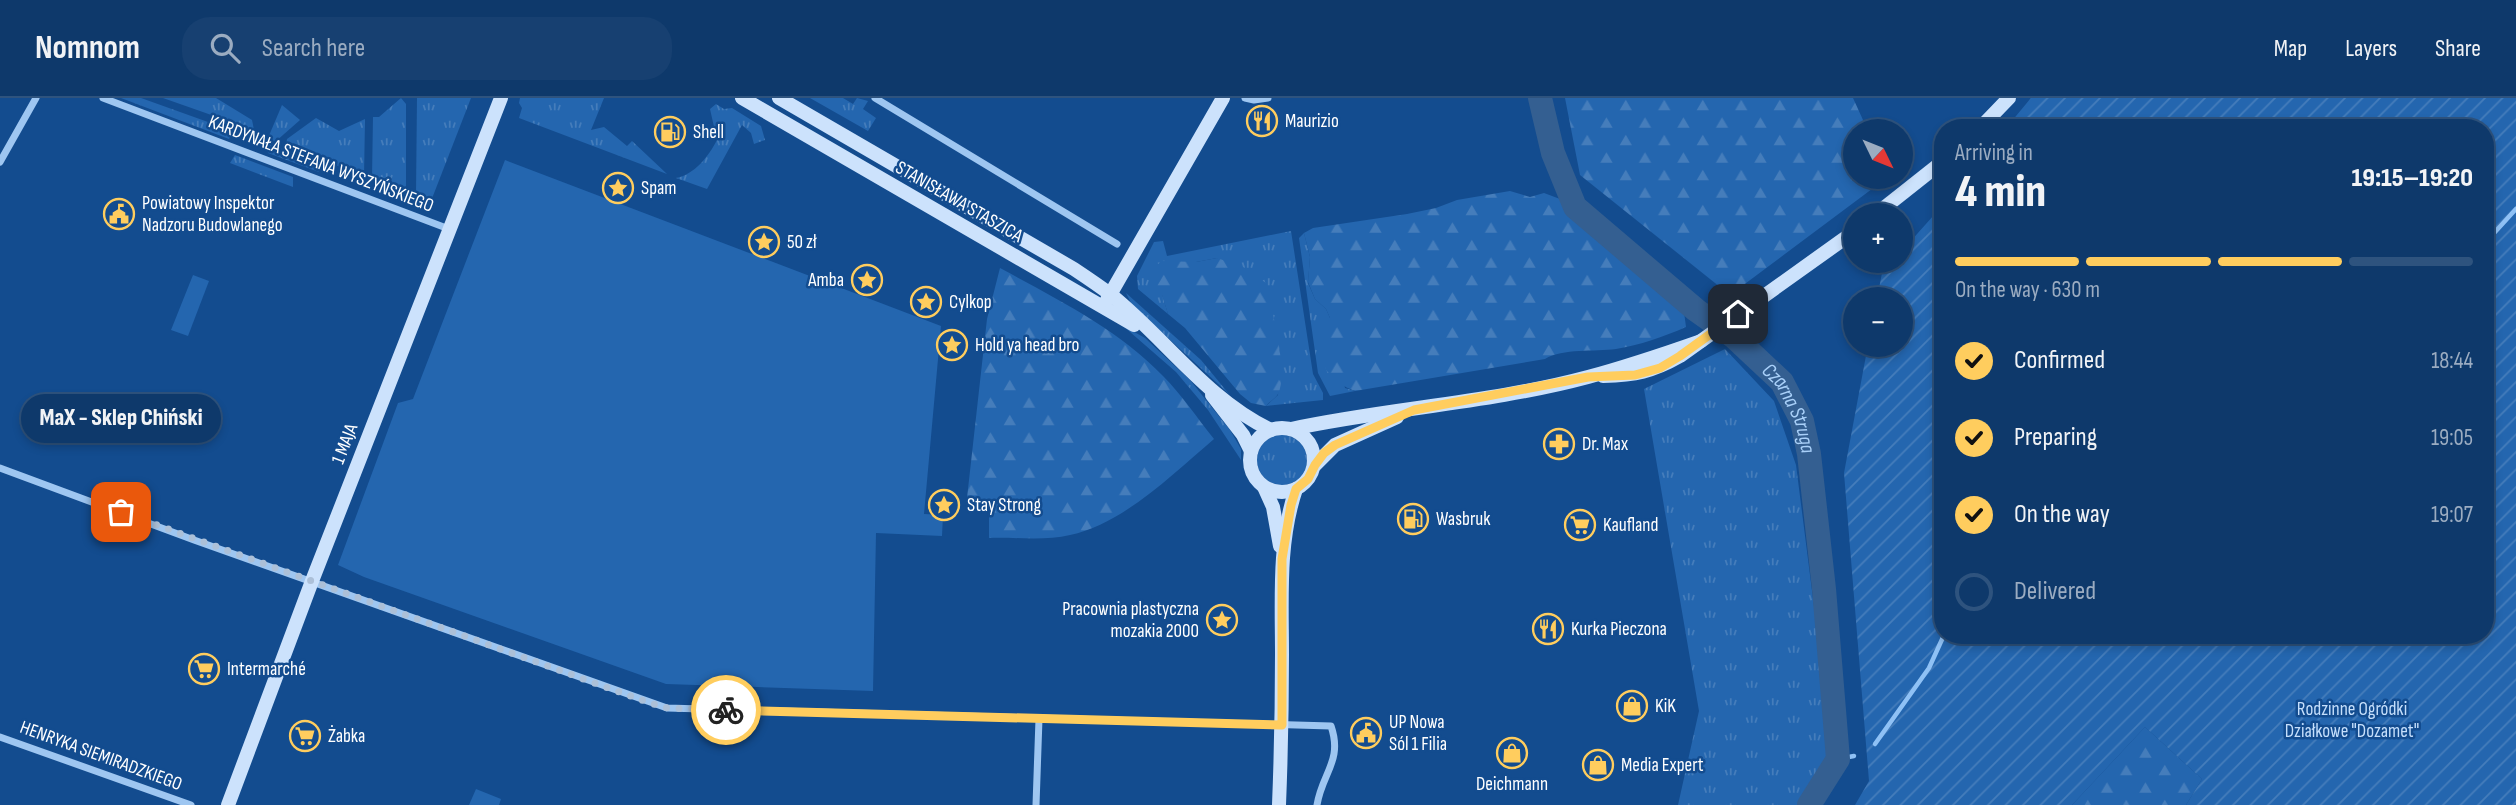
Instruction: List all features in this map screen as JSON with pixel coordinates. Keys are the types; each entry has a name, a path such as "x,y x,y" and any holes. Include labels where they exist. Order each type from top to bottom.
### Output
{"street":[{"path":"0,162 36,98"},
{"name":"KARDYNAŁA STEFANA WYSZYŃSKIEGO","path":"103,98 450,229"},
{"name":"1 MAJA","path":"228,805 312,580 501,98"},
{"name":"STANISŁAWA STASZICA","path":"742,98 1107,301 1157,338 1201,380 1254,422 1272,430"},
{"name":"STANISŁAWA STASZICA","path":"779,98 1074,269 1107,301"},
{"path":"876,98 1117,244"},
{"path":"1107,301 1223,98"},
{"path":"1245,98 1268,98"},
{"path":"1989,119 2009,98"},
{"path":"1890,203 1934,168"},
{"path":"1282,559 1273,507 1264,487 1251,471 1251,451 1262,435 1272,430 1414,410 1588,377 1635,375 1660,368 1843,240"},
{"name":"STANISŁAWA STASZICA","path":"1201,380 1243,435 1251,451"},
{"path":"1264,487 1283,492 1296,489 1308,479 1315,465 1335,445 1414,410"},
{"path":"1291,429 1308,441 1315,465"},
{"path":"0,468 524,659 667,708 1331,726 1336,741 1336,753 1319,792 1317,805"},
{"path":"1279,805 1282,559 1296,489"},
{"path":"1035,805 1039,719"},
{"name":"HENRYKA SIEMIRADZKIEGO","path":"0,737 191,805"}],"green space":[{"path":"121,98 141,98 233,131 229,139"},
{"path":"163,98 216,98 252,120 254,130"},
{"path":"401,98 406,104 406,192 372,179 373,117 379,117"},
{"path":"417,98 471,98 431,201 416,196"},
{"path":"520,98 604,98 591,130 604,127 627,146 632,141 667,174 519,118 522,108"},
{"path":"810,98 843,98 853,104 857,98 868,101 863,109 876,118 868,131"},
{"path":"1565,98 1853,98 1863,119 1843,119 1843,189 1872,189 1853,203 1843,203 1843,211 1730,295 1580,175"},
{"name":"Rodzinne Ogródki Działkowe \"Dozamet\"","path":"2031,98 2516,98 2516,805 2186,805 2202,779 2145,727 2072,805 1855,805 1869,781 1844,473 1866,357 1913,357 1913,287 1879,287 1882,273 1913,273 1913,239 1934,215 1934,644 2494,644 2494,119 2014,119"},
{"path":"716,104 724,109 732,108 761,126 765,140 754,144 751,133 742,125 707,189 676,178 689,173 700,164 717,140 710,109"},
{"path":"282,105 300,120 275,142 268,138"},
{"path":"316,118 339,131 365,119 364,176 286,146 287,139"},
{"path":"266,143 319,163 319,172 268,153"},
{"path":"235,155 293,177 293,187 230,163"},
{"path":"505,160 941,326 924,514 943,515 942,536 876,533 873,691 666,684 364,577 338,565 398,403 413,399"},
{"path":"1510,191 1530,197 1544,193 1560,199 1575,218 1648,277 1684,312 1686,327 1625,347 1561,353 1545,359 1355,391 1333,377 1326,370 1324,350 1325,330 1330,318 1326,309 1315,299 1308,282 1310,257 1304,233 1313,228 1407,214 1457,200"},
{"path":"1291,231 1313,374 1323,393 1323,400 1266,406 1278,395 1280,352 1275,335 1217,258 1196,262 1162,294 1168,314 1138,289 1137,276 1154,242 1163,241 1167,256"},
{"path":"1304,233 1310,257 1308,283 1315,299 1326,309 1330,318 1345,388 1355,391 1330,396 1318,373 1299,238"},
{"path":"1217,258 1243,267 1266,283 1278,340 1281,384 1278,394 1266,406 1251,403 1240,394 1185,328 1168,314 1162,295 1153,287 1153,268 1162,261 1196,262"},
{"path":"1000,268 1086,316 1127,344 1170,383 1214,439 1147,496 1090,529 1050,538 989,538 989,502 967,498 987,319"},
{"path":"193,275 209,281 188,336 171,330"},
{"path":"1126,293 1201,360 1229,394 1132,305"},
{"path":"1122,325 1145,338 1190,380 1230,430 1241,449 1241,460 1208,410 1176,372"},
{"path":"1725,349 1774,401 1796,465 1833,756 1803,805 1678,805 1699,711 1644,389"},
{"path":"1282,435 1300,442 1307,460 1300,478 1282,485 1264,478 1257,460 1264,442"},
{"path":"2145,727 2202,779 2186,805 2072,805"},
{"path":"476,789 501,799 499,805 469,805"}],"waterway":[{"name":"Czarna Struga","path":"1540,98 1553,153 1575,207 1696,310 1734,337 1782,382 1802,421 1809,454 1824,589 1838,759 1809,805"},
{"path":"2494,233 2516,209"},
{"path":"1875,744 1929,668 1940,644"},
{"path":"1838,759 1854,756"}],"way so far":[{"path":"121,512 650,703 667,708 726,710"}],"place":[{"name":"Maurizio","path":"1262,121"},
{"name":"Shell","path":"670,132"},
{"name":"Spam","path":"618,188"},
{"name":"Powiatowy Inspektor Nadzoru Budowlanego","path":"119,214"},
{"name":"50 zł","path":"764,242"},
{"name":"Amba","path":"867,280"},
{"name":"Cylkop","path":"926,302"},
{"name":"Hold ya head bro","path":"952,345"},
{"name":"Dr. Max","path":"1559,444"},
{"name":"Stay Strong","path":"944,505"},
{"name":"MaX - Sklep Chiński","path":"121,512"},
{"name":"Wasbruk","path":"1413,519"},
{"name":"Kaufland","path":"1580,525"},
{"name":"Pracownia plastyczna mozakia 2000","path":"1222,620"},
{"name":"Kurka Pieczona","path":"1548,629"},
{"name":"Intermarché","path":"204,669"},
{"name":"KiK","path":"1632,706"},
{"name":"UP Nowa Sól 1 Filia","path":"1366,733"},
{"name":"Żabka","path":"305,736"},
{"name":"Deichmann","path":"1512,753"},
{"name":"Media Expert","path":"1598,765"}],"route":[{"path":"726,710 1282,725 1282,559 1286,532 1296,489 1304,485 1324,453 1335,445 1414,410 1588,377 1635,375 1660,368 1738,314"}]}
